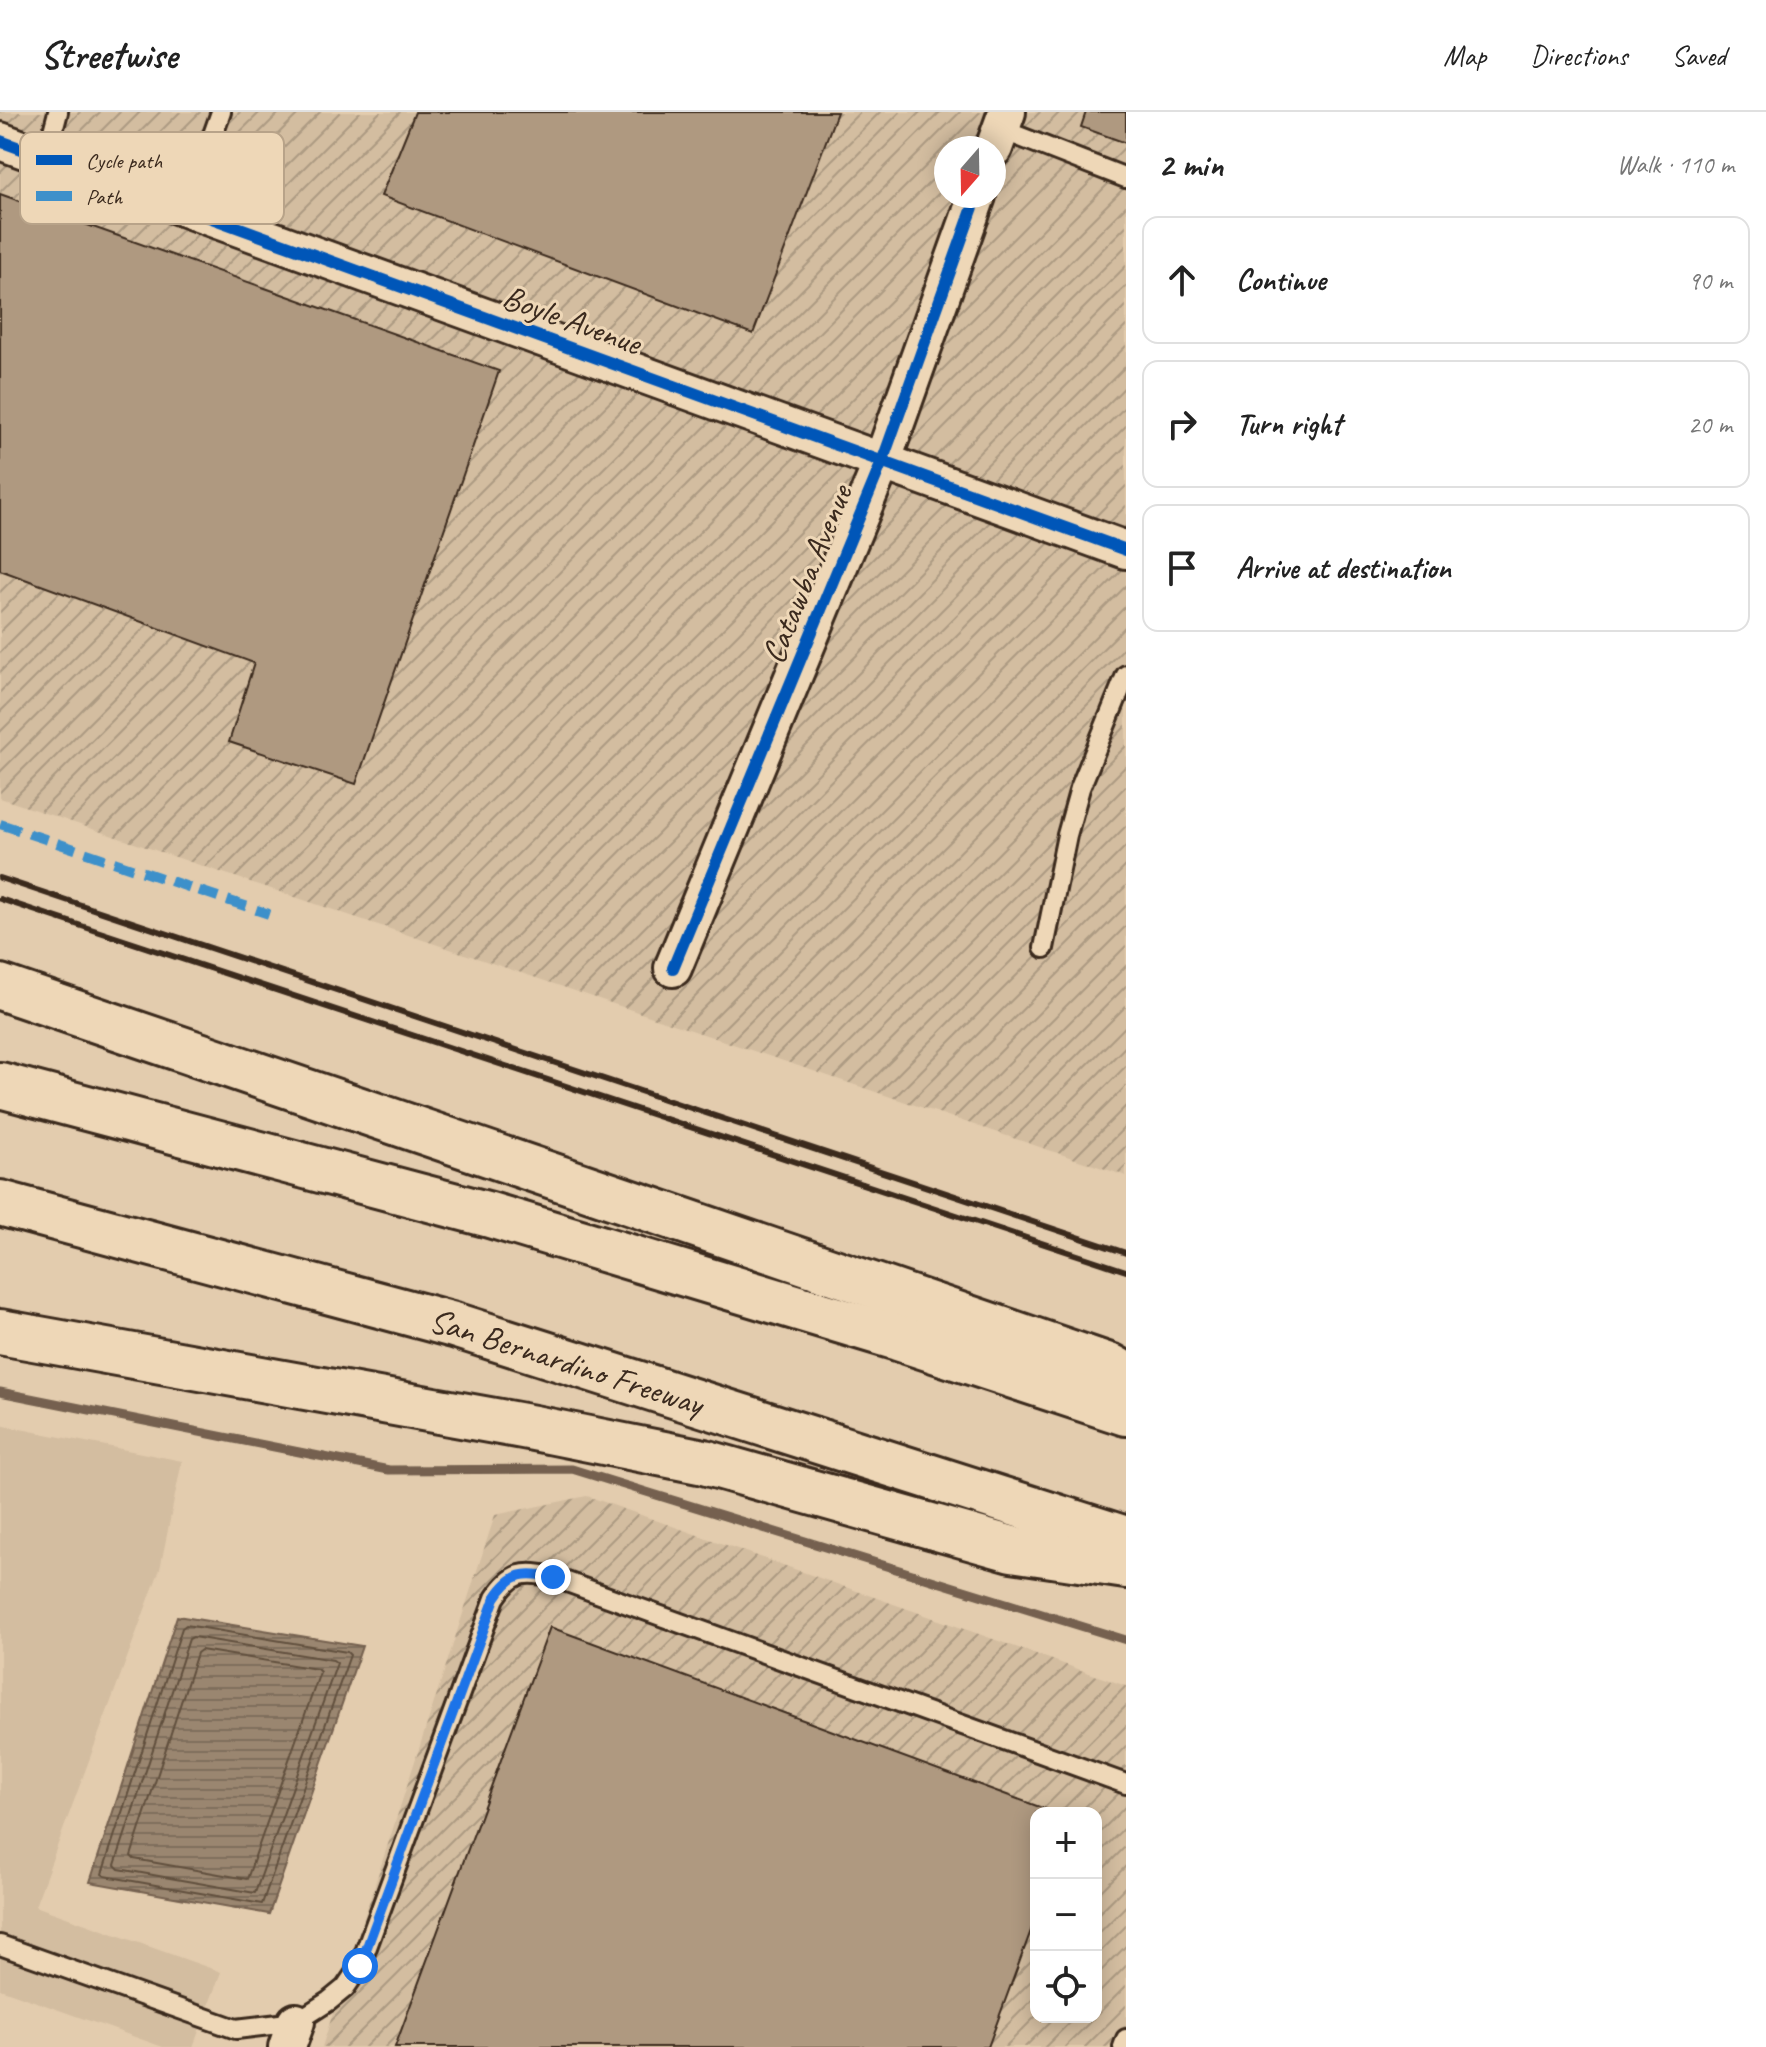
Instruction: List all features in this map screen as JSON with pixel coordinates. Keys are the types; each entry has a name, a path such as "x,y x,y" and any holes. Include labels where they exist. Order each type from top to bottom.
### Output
{"highway":[{"path":"0,987 1112,1367 1126,1375"},
{"path":"0,1085 490,1215 898,1338 1126,1413"},
{"name":"San Bernardino Freeway","path":"0,1203 454,1325 1126,1539"},
{"path":"0,1332 534,1428 704,1462 1012,1549 1126,1566"}],"street":[{"name":"Boyle Avenue","path":"0,141 20,148"},
{"name":"Catawba Avenue","path":"673,968 882,462 973,208"},
{"name":"Boyle Avenue","path":"228,224 1126,550"}],"lane":[{"path":"53,132 58,112"},
{"path":"214,132 221,112"},
{"path":"1000,130 1126,178"},
{"path":"1044,948 1080,788 1126,675"},
{"path":"0,1945 236,2029 292,2034 345,1988 360,1966 487,1617 504,1584 517,1575 533,1573 553,1577 1126,1784"},
{"path":"1123,2047 1126,2039"}],"shaded area":[{"path":"0,112 1126,112 1126,1176 0,798"},
{"path":"0,1425 182,1461 160,1569 35,1906 221,1972 193,2047 163,2047 0,1989"},
{"path":"587,1496 1126,1686 1126,2047 322,2047 495,1515"}],"water":[{"path":"177,1616 362,1646 269,1914 90,1882"}],"building":[{"path":"415,112 837,112 753,334 381,196"},
{"path":"1086,112 1126,112 1126,143 1081,127"},
{"path":"0,194 20,201 20,224 85,224 499,371 356,784 229,742 254,663 0,570"},
{"path":"550,1627 1040,1807 1030,1807 1030,1933 988,2047 395,2047"}],"waterway":[{"path":"0,1392 389,1470 572,1469 1126,1640"}],"railway":[{"path":"0,878 1126,1253"},
{"path":"0,899 1126,1271"}],"marked path":[{"path":"0,824 269,914"}],"cycle path":[{"path":"0,141 20,148"},
{"path":"673,968 882,462 973,208"},
{"path":"229,224 1126,550"}],"route":[{"path":"360,1966 495,1598 504,1584 517,1575 533,1573 553,1577"}]}
